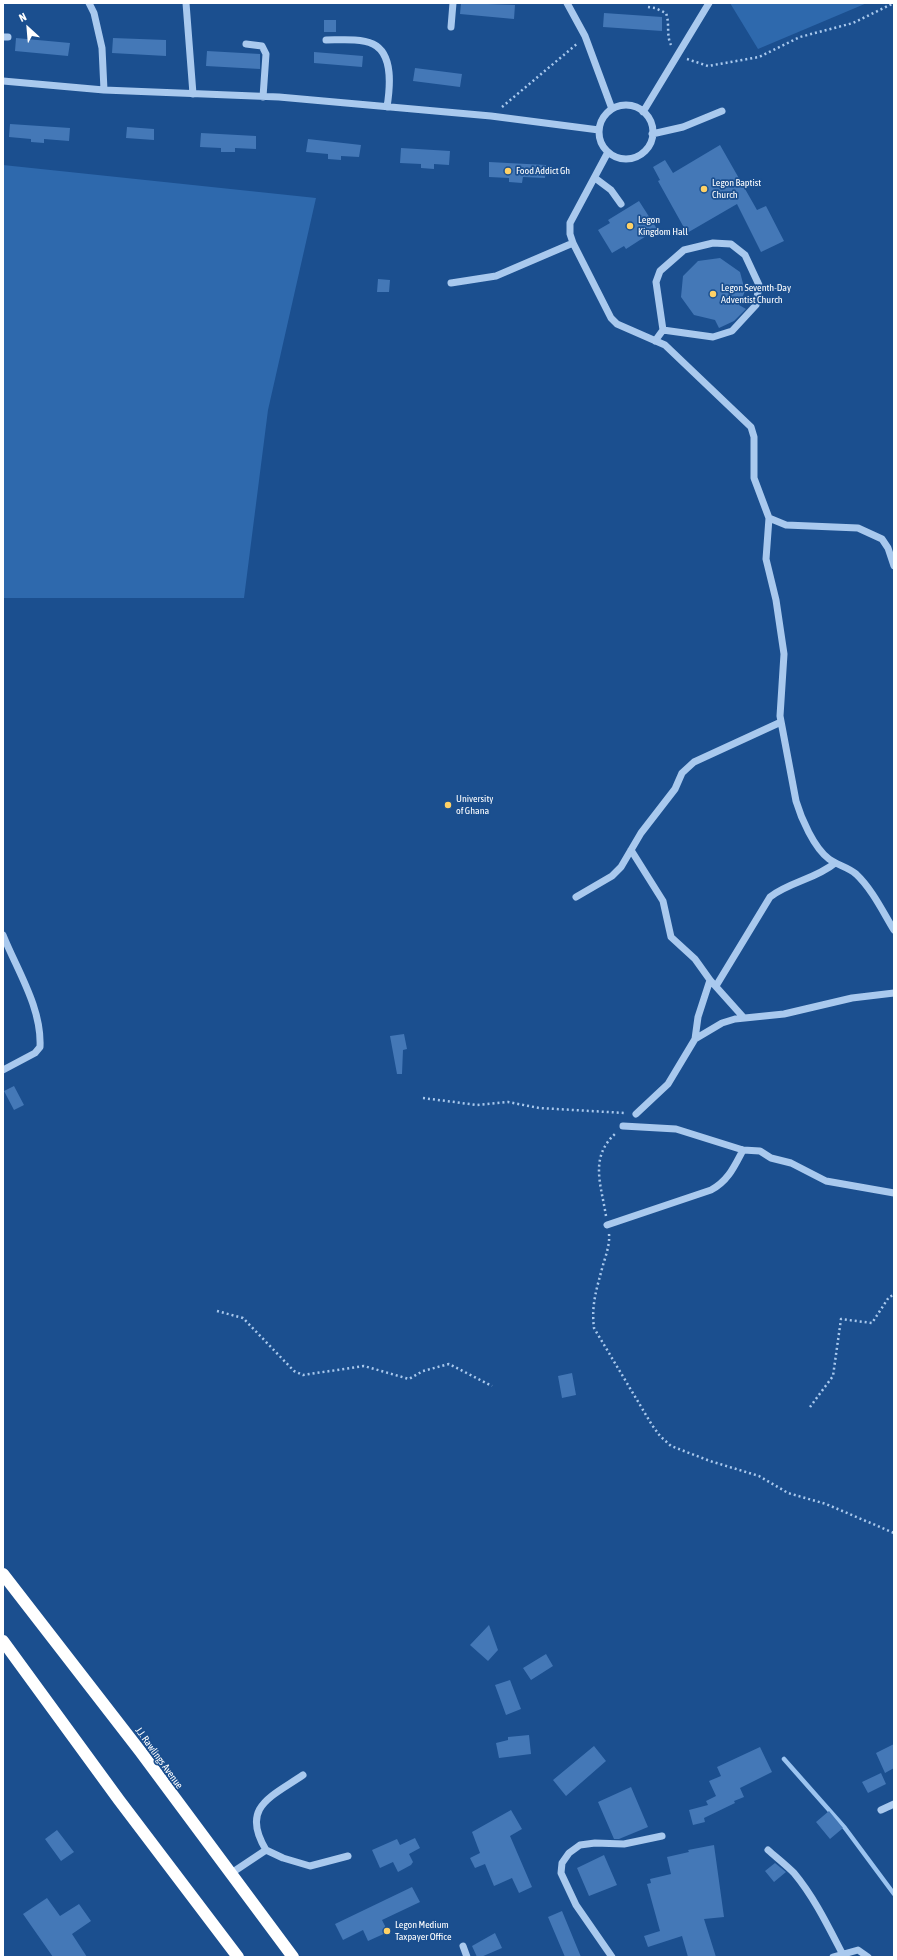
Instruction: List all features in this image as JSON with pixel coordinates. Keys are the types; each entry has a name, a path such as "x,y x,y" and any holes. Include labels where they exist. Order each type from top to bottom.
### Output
{"highway":[{"name":"J.J. Rawlings Avenue","path":"3,1574 140,1751 293,1957"},
{"path":"3,1641 238,1957"}],"street":[{"path":"89,3 94,13 102,48 104,90"},
{"path":"186,3 192,94"},
{"path":"451,27 454,3"},
{"path":"567,3 585,36 612,109"},
{"path":"643,112 709,3"},
{"path":"326,40 372,44 382,50 388,69 390,88 388,107"},
{"path":"246,44 262,46 266,54 266,74 263,97"},
{"path":"3,82 104,90 263,97 388,107 491,116 599,130"},
{"path":"619,106 628,106 636,107 643,112 652,126 652,134 646,149 632,158 623,159 608,152 599,139 599,130 601,122 612,109 619,106"},
{"path":"652,134 683,127 722,111"},
{"path":"608,152 570,223 570,234 573,243 614,321 624,328 665,345 751,427 754,437 754,478 769,518 766,559 776,600 784,654 780,706 781,722 789,769 799,812 818,849 835,863 851,870 862,880 894,930"},
{"path":"595,178 612,190 621,204"},
{"path":"451,283 496,276 573,243"},
{"path":"655,340 663,330 656,282 660,271 684,250 713,243 731,244 745,255 759,285 756,305 732,331 713,337 663,330"},
{"path":"769,518 786,525 858,528 885,542 894,566"},
{"path":"576,897 612,876 621,867 645,828 672,794 682,773 688,766 781,722"},
{"path":"631,850 663,901 671,937 695,959 710,980 744,1018"},
{"path":"716,986 770,897 827,870 835,863"},
{"path":"3,934 22,975 38,1022 40,1047 34,1053 3,1070"},
{"path":"636,1114 668,1084 695,1039 698,1017 710,980"},
{"path":"695,1039 722,1023 744,1018 784,1014 852,998 894,993"},
{"path":"623,1126 676,1129 743,1150 760,1151 771,1158 794,1165 803,1171 826,1181 894,1193"},
{"path":"607,1225 711,1190 721,1185 728,1178 743,1150"},
{"path":"303,1775 265,1802 257,1811 256,1821 258,1832 266,1850 283,1858 310,1866 348,1856"},
{"path":"881,1810 894,1804"},
{"path":"612,1957 576,1905 561,1873 562,1863 569,1853 580,1845 595,1843 624,1844 662,1836"},
{"path":"230,1874 266,1850"},
{"path":"768,1850 793,1872 803,1885 825,1920 842,1953"},
{"path":"464,1946 467,1957"},
{"path":"833,1957 842,1953 858,1950 868,1957"}],"path":[{"path":"648,7 666,13 669,23 669,43 677,56 708,66 759,57 800,37 853,23 894,3"},
{"path":"491,116 585,36"},
{"path":"422,1098 477,1105 508,1102 539,1108 636,1114"},
{"path":"623,1126 608,1140 601,1151 599,1164 609,1238 608,1248 594,1298 592,1312 594,1328 660,1436 671,1446 710,1461 759,1476 788,1493 826,1504 894,1533"},
{"path":"810,1407 834,1376 841,1319 872,1323 889,1297 894,1295"},
{"path":"217,1311 243,1318 294,1371 303,1375 364,1366 409,1379 423,1371 449,1364 492,1386"}],"shaded area":[{"path":"730,3 867,3 758,49"},
{"path":"3,165 316,198 268,410 244,598 3,598"}],"building":[{"path":"461,3 515,5 514,19 460,14"},
{"path":"604,13 662,17 662,31 603,27"},
{"path":"324,20 336,20 336,32 324,32"},
{"path":"16,38 70,43 68,56 15,51"},
{"path":"113,38 166,40 166,56 112,53"},
{"path":"207,51 260,54 260,69 206,66"},
{"path":"314,52 363,56 362,67 314,63"},
{"path":"415,68 462,74 460,87 413,81"},
{"path":"10,124 70,128 69,141 44,139 44,143 31,142 31,139 9,137"},
{"path":"127,127 154,129 154,140 126,138"},
{"path":"201,133 256,136 256,149 235,148 235,152 221,152 221,148 200,147"},
{"path":"308,139 361,145 359,157 341,156 341,160 328,159 328,154 306,152"},
{"name":"Legon Baptist Church","path":"720,145 757,210 766,206 784,241 761,252 737,204 687,233 658,181 660,180 653,167 665,160 673,173"},
{"path":"401,148 450,151 449,165 434,164 434,169 421,168 421,164 400,163"},
{"path":"489,162 546,165 545,178 523,177 522,183 509,182 509,178 489,177"},
{"name":"Legon Kingdom Hall","path":"639,201 657,229 626,249 624,246 612,253 598,230 610,223 608,220"},
{"name":"Legon Seventh-Day Adventist Church","path":"720,258 740,272 745,291 739,305 746,309 734,321 719,328 715,320 694,315 681,297 683,276 698,261"},
{"path":"378,279 390,280 389,292 377,292"},
{"path":"404,1034 407,1049 403,1050 402,1074 397,1074 390,1036"},
{"path":"14,1086 24,1105 14,1110 4,1091"},
{"path":"572,1373 576,1395 562,1398 558,1376"},
{"path":"489,1625 498,1650 488,1661 470,1645"},
{"path":"546,1654 553,1666 531,1680 523,1668"},
{"path":"510,1680 521,1709 506,1715 495,1685"},
{"path":"529,1735 531,1754 499,1758 496,1743 508,1740 508,1737"},
{"path":"894,1744 894,1768 885,1773 876,1753"},
{"path":"594,1746 606,1761 566,1796 553,1780"},
{"path":"760,1747 772,1772 740,1788 744,1797 704,1818 705,1822 693,1825 689,1810 708,1805 706,1801 716,1796 709,1781 721,1776 717,1767"},
{"path":"881,1773 886,1784 868,1793 862,1782"},
{"path":"631,1787 648,1827 619,1839 614,1839 598,1802"},
{"path":"511,1810 522,1829 510,1836 532,1887 519,1893 512,1878 494,1886 485,1864 475,1868 470,1858 480,1853 472,1832"},
{"path":"829,1811 843,1828 830,1839 816,1822"},
{"path":"57,1830 74,1852 61,1861 45,1839"},
{"path":"415,1838 420,1848 409,1854 413,1862 411,1865 398,1872 393,1862 380,1868 372,1850 397,1839 400,1845"},
{"path":"714,1845 724,1917 704,1919 716,1957 688,1957 682,1936 648,1947 644,1936 660,1931 647,1884 651,1883 650,1879 671,1874 667,1857 689,1852 688,1850"},
{"path":"604,1855 617,1885 589,1896 577,1868"},
{"path":"775,1863 786,1872 774,1882 765,1871"},
{"path":"412,1887 420,1902 382,1920 388,1932 368,1941 363,1930 343,1940 335,1924"},
{"path":"47,1898 60,1916 79,1904 91,1921 72,1934 87,1957 53,1957 23,1914"},
{"path":"562,1911 581,1957 565,1957 548,1917"},
{"path":"495,1933 502,1948 481,1957 477,1957 472,1946"}],"waterway":[{"path":"784,1759 845,1828 894,1894"}],"place":[{"name":"Food Addict Gh","path":"508,171"},
{"name":"Legon Baptist Church","path":"704,189"},
{"name":"Legon Kingdom Hall","path":"630,226"},
{"name":"Legon Seventh-Day Adventist Church","path":"713,294"},
{"name":"University of Ghana","path":"448,805"},
{"name":"Legon Medium Taxpayer Office","path":"387,1931"}]}
